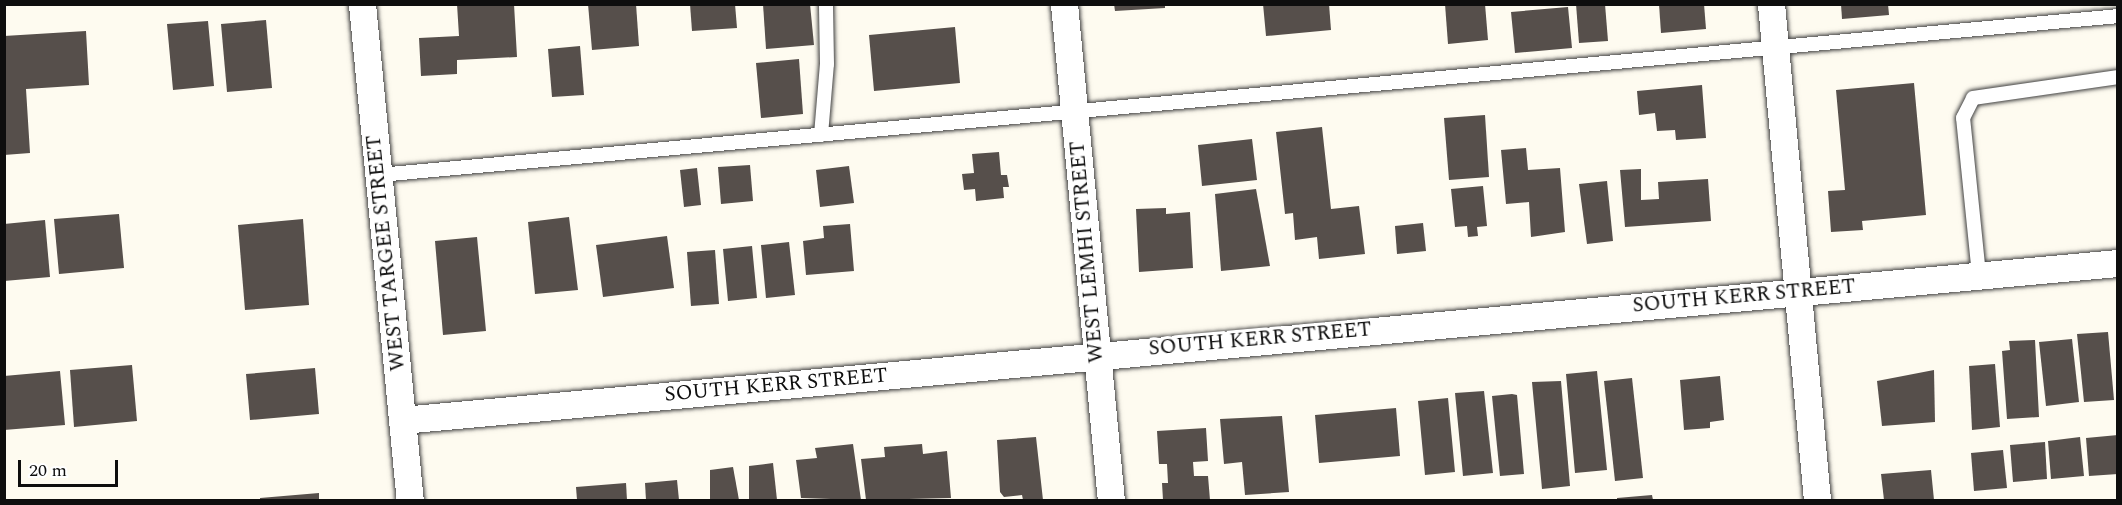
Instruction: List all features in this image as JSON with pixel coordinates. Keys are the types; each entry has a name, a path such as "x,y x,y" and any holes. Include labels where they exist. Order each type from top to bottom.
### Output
{"street":[{"name":"WEST TARGEE STREET","path":"362,4 410,501"},
{"name":"WEST LEMHI STREET","path":"1064,4 1111,501"},
{"path":"1771,4 1817,501"},
{"name":"SOUTH KERR STREET","path":"402,420 1097,354 2118,263"}],"lane":[{"path":"821,135 827,64 826,4"},
{"path":"379,175 2118,16"},
{"path":"1979,275 1963,118 1973,98 2118,77"}],"building":[{"path":"457,4 514,4 517,57 457,60 457,74 421,76 419,38 459,36"},
{"path":"588,4 636,4 639,46 592,50"},
{"path":"690,4 735,4 737,28 692,31"},
{"path":"763,4 810,4 814,45 766,49"},
{"path":"1114,4 1165,4 1165,8 1115,11"},
{"path":"1263,4 1329,4 1331,30 1266,36"},
{"path":"1445,4 1485,4 1488,40 1448,44"},
{"path":"1576,4 1605,4 1608,41 1579,43"},
{"path":"1659,4 1704,4 1706,29 1661,33"},
{"path":"1841,4 1888,4 1889,15 1842,19"},
{"path":"1568,7 1572,48 1515,53 1511,12"},
{"path":"266,20 272,88 227,92 221,24"},
{"path":"208,21 214,86 173,90 167,24"},
{"path":"955,27 960,83 874,91 869,35"},
{"path":"86,31 89,85 26,89 30,153 4,155 4,36"},
{"path":"580,46 584,95 552,97 548,49"},
{"path":"799,59 803,114 761,118 756,63"},
{"path":"1914,83 1926,215 1862,221 1863,230 1831,232 1828,191 1845,190 1836,90"},
{"path":"1702,85 1706,138 1676,140 1675,130 1657,131 1655,113 1639,115 1637,91"},
{"path":"1485,115 1489,177 1449,180 1444,118"},
{"path":"1322,127 1331,209 1359,206 1365,254 1319,259 1317,237 1295,240 1293,213 1285,214 1276,132"},
{"path":"1252,139 1257,180 1202,186 1198,145"},
{"path":"1526,148 1528,170 1560,168 1565,232 1531,237 1529,202 1506,204 1501,150"},
{"path":"999,152 1001,175 1007,175 1009,187 1003,187 1004,198 976,201 975,189 964,190 962,174 974,173 972,154"},
{"path":"750,165 753,201 721,204 718,167"},
{"path":"849,166 854,203 820,207 816,170"},
{"path":"697,168 701,205 684,207 680,170"},
{"path":"1641,169 1641,200 1659,199 1658,182 1708,179 1711,221 1625,227 1620,170"},
{"path":"1607,181 1613,241 1587,244 1579,184"},
{"path":"1483,186 1487,226 1477,227 1478,236 1468,237 1467,226 1455,227 1451,189"},
{"path":"1256,189 1270,266 1221,271 1215,194"},
{"path":"1166,208 1166,214 1190,212 1193,268 1139,272 1136,209"},
{"path":"119,214 124,268 59,274 54,219"},
{"path":"569,217 578,290 535,294 528,222"},
{"path":"303,219 309,305 245,310 238,225"},
{"path":"45,220 50,277 4,281 4,224"},
{"path":"1423,223 1426,251 1397,254 1395,226"},
{"path":"850,224 854,271 806,275 803,241 824,238 823,226"},
{"path":"667,236 674,288 603,297 596,245"},
{"path":"477,237 486,331 443,335 435,241"},
{"path":"789,242 795,295 766,298 761,245"},
{"path":"752,246 757,298 728,301 723,249"},
{"path":"715,250 719,304 691,306 687,252"},
{"path":"2108,332 2114,400 2084,402 2077,334"},
{"path":"2072,339 2079,402 2046,406 2039,342"},
{"path":"2035,340 2039,417 2007,419 2002,351 2010,350 2009,341"},
{"path":"1995,364 2000,427 1972,430 1969,366"},
{"path":"132,365 137,421 74,427 70,370"},
{"path":"315,368 319,414 250,420 246,374"},
{"path":"1934,370 1935,422 1882,426 1877,381"},
{"path":"60,371 65,425 4,430 4,376"},
{"path":"1597,371 1607,470 1575,473 1566,374"},
{"path":"1720,376 1724,420 1710,422 1710,428 1684,430 1680,380"},
{"path":"1632,378 1643,478 1615,481 1604,381"},
{"path":"1561,381 1570,486 1542,489 1532,382"},
{"path":"1484,391 1493,473 1463,476 1455,393"},
{"path":"1517,395 1524,474 1500,476 1492,396"},
{"path":"1448,398 1455,472 1425,475 1418,401"},
{"path":"1396,408 1400,456 1319,463 1315,415"},
{"path":"1282,416 1289,492 1245,495 1242,462 1224,464 1220,419"},
{"path":"1206,428 1208,461 1193,462 1194,476 1208,476 1210,500 1163,500 1162,483 1168,483 1167,464 1159,464 1157,431"},
{"path":"2118,435 2118,474 2089,476 2086,438"},
{"path":"1036,437 1043,500 1023,500 1022,495 1004,497 1000,492 997,440"},
{"path":"2080,437 2084,476 2051,479 2048,441"},
{"path":"2045,442 2047,479 2013,482 2010,445"},
{"path":"853,444 861,500 801,498 796,460 817,458 815,448"},
{"path":"922,444 923,454 947,451 951,498 866,500 861,459 885,457 884,447"},
{"path":"2003,450 2007,488 1974,491 1971,453"},
{"path":"773,463 777,500 749,500 749,466"},
{"path":"733,467 739,500 710,500 710,470"},
{"path":"1931,470 1934,500 1884,500 1881,474"},
{"path":"677,480 679,500 646,500 645,483"},
{"path":"626,483 627,500 577,500 576,487"},
{"path":"319,493 319,500 260,500 260,498"},
{"path":"1652,495 1653,500 1617,500 1617,498"}]}
